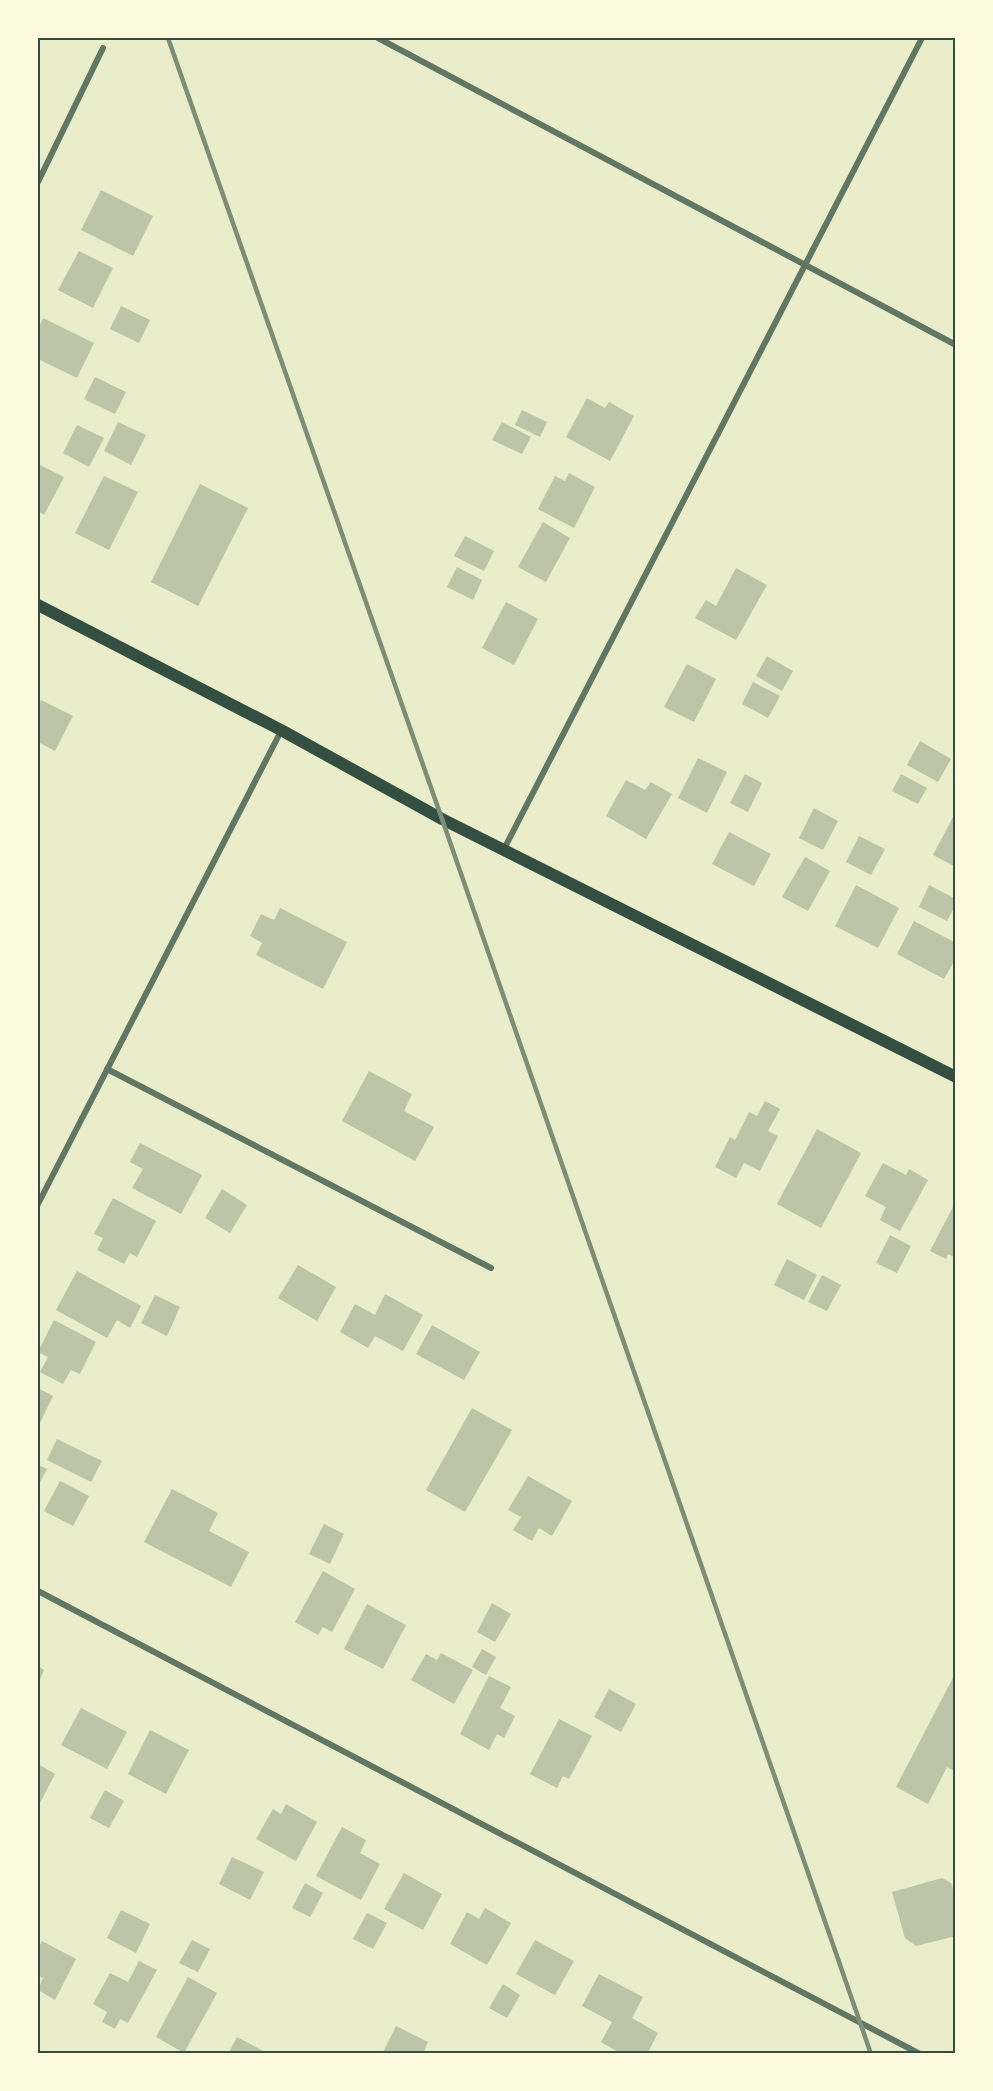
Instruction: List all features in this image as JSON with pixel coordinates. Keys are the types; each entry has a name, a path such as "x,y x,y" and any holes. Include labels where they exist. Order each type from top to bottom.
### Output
{"main road":[{"path":"38,605 281,730 442,819 956,1077"}],"street":[{"path":"378,38 956,345"},
{"path":"504,849 922,38"},
{"path":"38,182 104,48"},
{"path":"38,1204 281,730"},
{"path":"107,1069 491,1268"},
{"path":"38,1591 920,2054"}],"building":[{"path":"101,190 153,216 133,256 81,230"},
{"path":"79,251 113,268 93,308 58,290"},
{"path":"121,306 150,320 139,343 110,329"},
{"path":"43,318 94,343 77,378 38,359 38,330"},
{"path":"95,377 126,392 115,414 84,399"},
{"path":"587,398 605,408 609,402 634,416 610,461 566,437"},
{"path":"522,410 547,422 540,437 515,425"},
{"path":"118,422 146,435 131,465 104,451"},
{"path":"502,422 531,437 522,454 492,440"},
{"path":"77,425 104,438 89,467 63,453"},
{"path":"38,464 64,477 44,515 38,511"},
{"path":"569,473 595,487 574,528 538,509 555,476 565,481"},
{"path":"104,476 138,492 109,550 75,533"},
{"path":"200,484 248,508 198,606 151,582"},
{"path":"543,522 570,538 546,582 518,567"},
{"path":"465,536 494,551 484,571 454,556"},
{"path":"457,567 482,580 473,600 447,587"},
{"path":"736,568 767,585 736,640 695,618 706,600 716,606"},
{"path":"506,602 538,619 514,665 482,648"},
{"path":"767,656 793,671 782,691 756,676"},
{"path":"687,664 716,679 694,722 664,707"},
{"path":"753,682 780,696 768,718 742,704"},
{"path":"41,700 73,716 55,751 38,742 38,706"},
{"path":"920,741 951,759 938,782 907,765"},
{"path":"698,758 727,772 707,813 678,798"},
{"path":"745,774 762,783 748,812 730,803"},
{"path":"901,774 927,788 918,804 892,791"},
{"path":"626,780 645,790 651,782 672,794 646,839 606,816"},
{"path":"814,808 838,821 823,850 799,838"},
{"path":"956,811 956,867 933,855"},
{"path":"729,832 771,854 754,886 712,864"},
{"path":"859,836 885,849 871,875 846,862"},
{"path":"805,857 830,871 808,911 782,897"},
{"path":"856,885 899,908 878,948 835,926"},
{"path":"929,885 956,899 956,904 947,921 919,907"},
{"path":"280,908 347,942 323,989 256,955 262,943 250,936 261,914 274,920"},
{"path":"914,921 956,943 956,958 944,979 897,954"},
{"path":"369,1071 412,1094 404,1111 434,1127 415,1161 342,1121"},
{"path":"765,1101 780,1109 768,1131 778,1136 760,1171 744,1163 736,1178 715,1167 730,1137 735,1140 749,1112 757,1116"},
{"path":"817,1129 861,1153 821,1228 777,1204"},
{"path":"140,1143 202,1175 181,1214 132,1188 143,1169 130,1162"},
{"path":"883,1163 906,1175 909,1169 928,1180 900,1231 880,1220 886,1207 865,1196"},
{"path":"222,1189 247,1205 230,1233 205,1218"},
{"path":"113,1198 156,1221 137,1257 130,1253 124,1264 97,1250 103,1238 94,1234"},
{"path":"956,1201 956,1258 948,1254 946,1259 930,1251"},
{"path":"890,1235 911,1246 897,1273 876,1263"},
{"path":"787,1259 817,1275 804,1300 774,1285"},
{"path":"298,1265 336,1287 317,1321 278,1298"},
{"path":"77,1271 141,1306 130,1328 117,1320 107,1338 56,1310"},
{"path":"822,1275 841,1285 827,1311 808,1302"},
{"path":"385,1294 423,1315 403,1351 375,1336 368,1348 340,1332 355,1304 375,1315"},
{"path":"155,1295 180,1307 167,1336 141,1323"},
{"path":"54,1320 96,1342 80,1374 71,1370 63,1384 40,1372 48,1357 38,1352"},
{"path":"432,1325 480,1352 464,1380 416,1354"},
{"path":"38,1388 53,1396 38,1427"},
{"path":"472,1408 512,1430 465,1512 426,1490"},
{"path":"57,1439 102,1461 91,1482 47,1460"},
{"path":"38,1465 47,1469 38,1486"},
{"path":"528,1476 572,1501 552,1536 539,1528 532,1541 513,1530 521,1517 508,1510"},
{"path":"60,1481 89,1496 73,1526 44,1511"},
{"path":"172,1489 218,1513 209,1531 249,1552 231,1587 144,1542"},
{"path":"324,1524 344,1534 330,1564 309,1554"},
{"path":"323,1571 355,1589 332,1632 323,1627 318,1635 295,1622"},
{"path":"492,1603 511,1614 495,1642 477,1632"},
{"path":"367,1604 406,1625 383,1669 344,1649"},
{"path":"482,1649 496,1657 486,1675 472,1667"},
{"path":"441,1653 473,1670 454,1704 411,1680 426,1654 437,1660"},
{"path":"38,1666 44,1670 38,1684"},
{"path":"956,1672 956,1772 947,1767 928,1804 896,1787"},
{"path":"489,1676 511,1687 500,1708 515,1716 504,1738 497,1734 489,1750 460,1734"},
{"path":"609,1689 636,1704 621,1732 594,1717"},
{"path":"81,1708 127,1732 107,1769 61,1745"},
{"path":"559,1719 592,1736 569,1779 563,1776 557,1788 530,1774"},
{"path":"150,1730 189,1750 166,1794 128,1774"},
{"path":"38,1764 55,1774 38,1807"},
{"path":"105,1790 124,1801 109,1828 90,1818"},
{"path":"286,1804 317,1822 296,1861 256,1839 273,1809 281,1814"},
{"path":"342,1827 366,1840 360,1853 380,1864 361,1900 316,1876"},
{"path":"232,1857 264,1872 250,1900 219,1884"},
{"path":"404,1873 442,1894 423,1930 384,1909"},
{"path":"942,1878 951,1883 956,1899 956,1936 916,1946 905,1938 892,1892"},
{"path":"305,1883 323,1893 310,1917 292,1908"},
{"path":"485,1908 511,1923 487,1965 450,1944 467,1912 479,1919"},
{"path":"121,1910 150,1924 136,1953 107,1938"},
{"path":"367,1913 387,1923 373,1949 353,1939"},
{"path":"192,1940 210,1949 198,1972 179,1963"},
{"path":"535,1940 574,1961 555,1995 516,1974"},
{"path":"42,1941 76,1959 55,2000 38,1990 43,1978 38,1976 38,1949"},
{"path":"139,1961 157,1970 128,2023 120,2019 115,2029 102,2022 107,2012 93,2004 110,1973 128,1982"},
{"path":"599,1974 643,1997 632,2018 658,2033 647,2054 622,2054 601,2042 612,2022 582,2006"},
{"path":"188,1977 217,1993 184,2053 156,2037"},
{"path":"503,1984 520,1995 507,2018 489,2008"},
{"path":"396,2026 428,2042 423,2054 382,2054"},
{"path":"237,2037 269,2054 228,2054"}],"railway":[{"path":"168,38 871,2054"}]}
